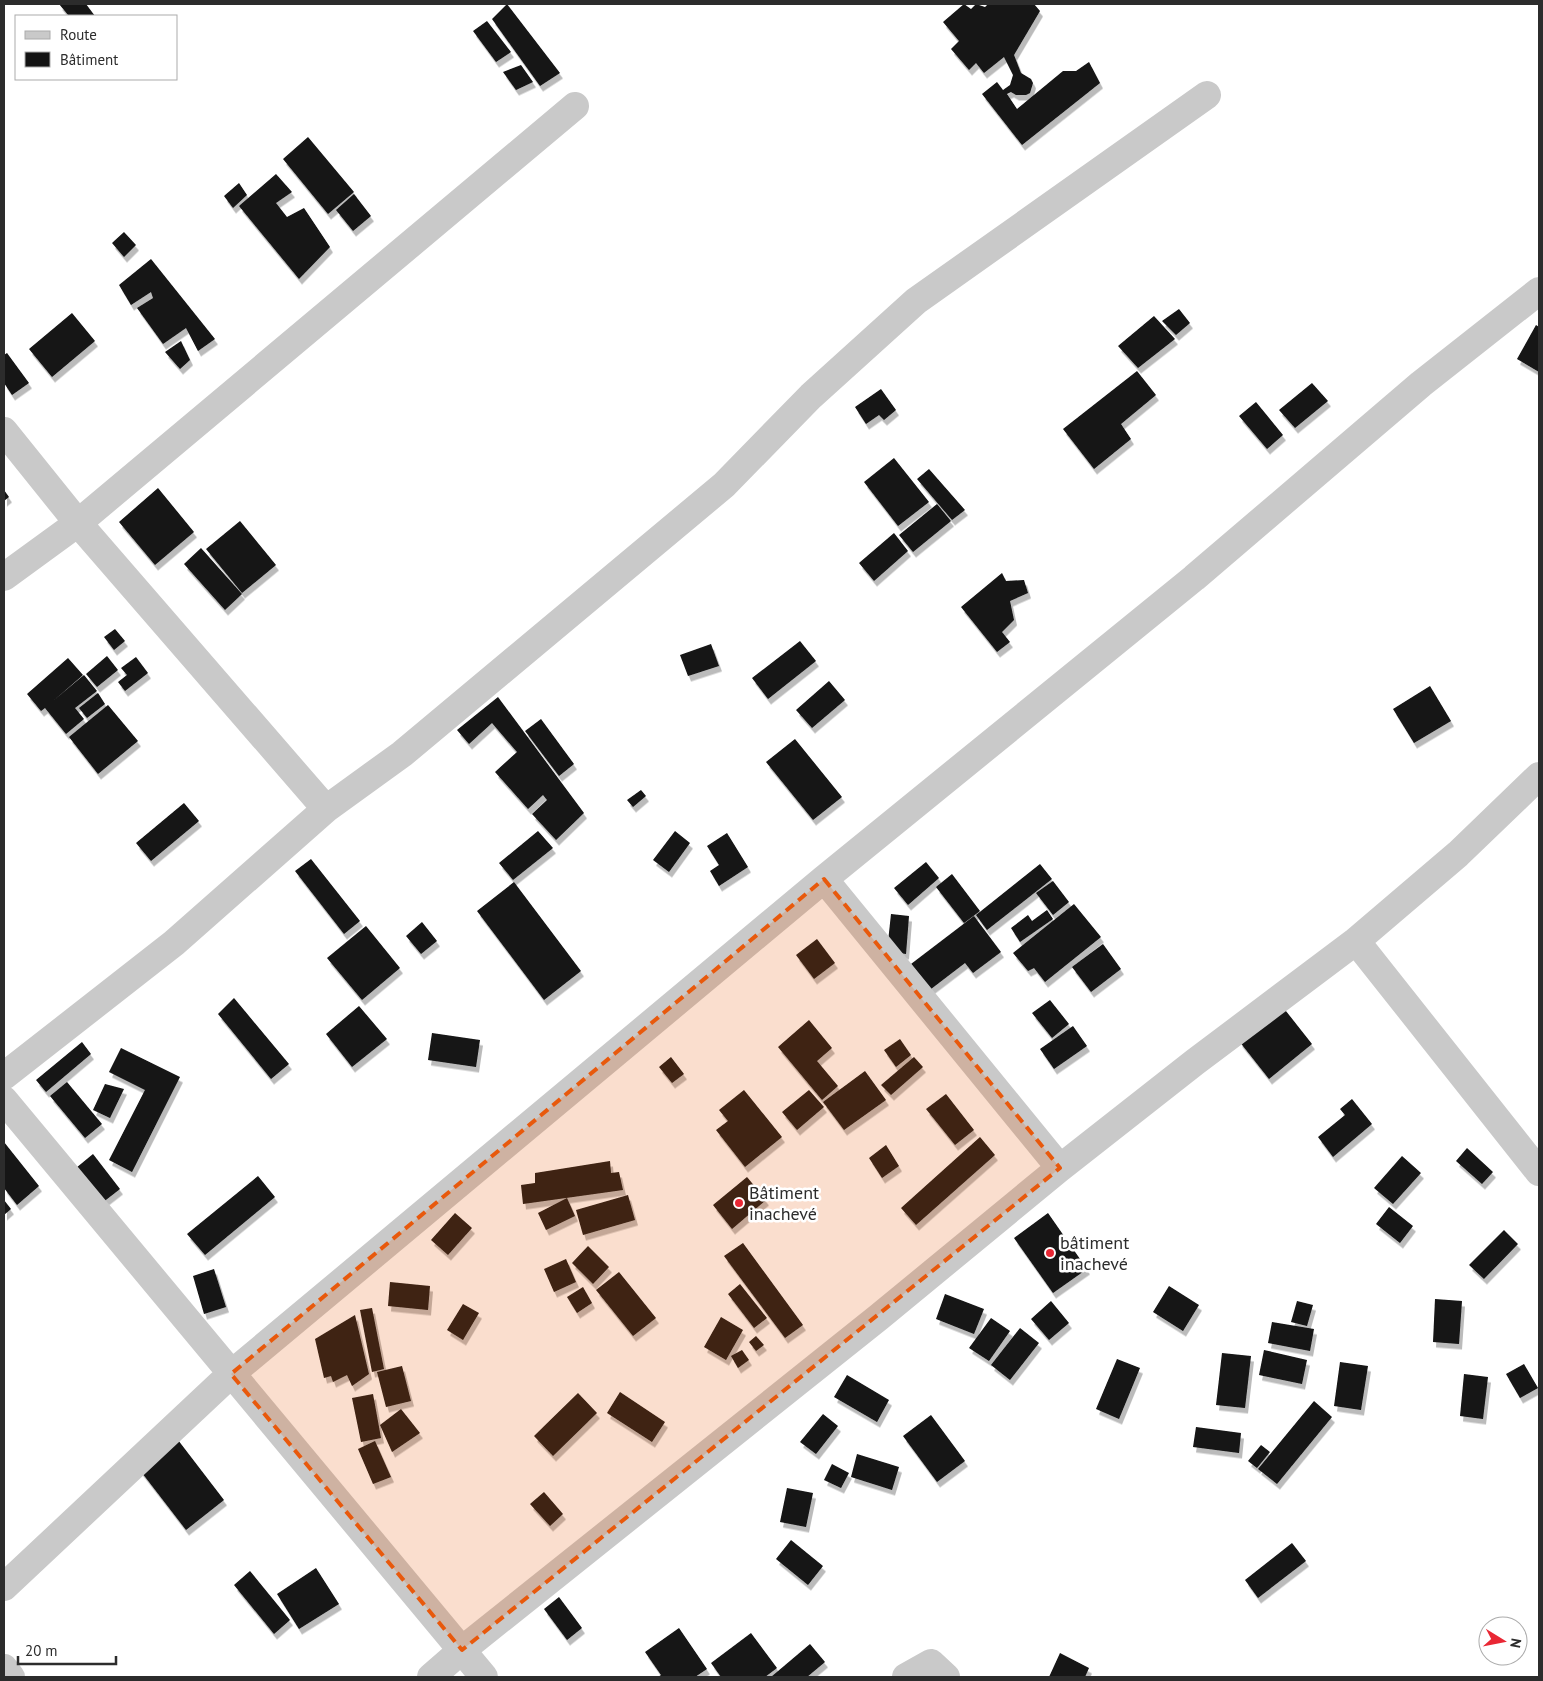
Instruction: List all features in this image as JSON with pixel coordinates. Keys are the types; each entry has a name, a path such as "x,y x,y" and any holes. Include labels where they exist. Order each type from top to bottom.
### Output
{"street":[{"path":"4,1076 174,943 326,809 402,754 724,485 811,396 916,301 1207,95"},
{"path":"4,578 78,523 575,106"},
{"path":"4,1587 231,1374 824,880 1194,578 1421,384 1539,291"},
{"path":"4,431 78,523 326,809"},
{"path":"431,1677 462,1650 872,1323 1060,1168 1195,1062 1356,941 1458,854 1539,776"},
{"path":"824,880 1060,1168"},
{"path":"1356,941 1539,1172"},
{"path":"4,1100 484,1677"},
{"path":"906,1677 932,1663 946,1677"},
{"path":"4,1668 11,1677"}],"highlighted area":[{"path":"824,879 1060,1168 462,1650 231,1374"}],"building":[{"path":"59,4 86,4 94,15 68,15"},
{"path":"507,4 560,73 540,86 492,19"},
{"path":"964,4 971,9 976,4 985,7 988,4 1034,4 1040,11 1014,55 1021,73 1031,79 1033,83 1030,93 1026,95 1016,95 1011,92 1007,94 1017,109 1063,71 1076,71 1089,62 1100,83 1022,145 982,94 997,82 1003,90 1010,85 1013,75 1004,57 984,73 976,63 969,70 951,49 959,41 943,22"},
{"path":"487,21 511,52 496,62 473,31"},
{"path":"521,65 533,82 516,90 503,72"},
{"path":"308,137 354,192 328,214 283,159"},
{"path":"276,174 292,192 276,203 287,217 304,208 330,247 299,279 239,206"},
{"path":"239,183 247,195 233,208 224,196"},
{"path":"354,194 371,216 353,231 336,210"},
{"path":"124,232 136,245 124,257 112,243"},
{"path":"151,259 215,339 198,351 186,328 163,344 137,308 153,298 151,292 131,305 119,285"},
{"path":"1179,309 1190,323 1176,335 1162,321"},
{"path":"72,313 95,341 52,377 29,349"},
{"path":"1154,316 1175,339 1138,368 1118,346"},
{"path":"1536,325 1539,327 1539,372 1517,359"},
{"path":"181,341 190,360 180,369 165,352"},
{"path":"7,353 29,383 12,395 4,383 4,355"},
{"path":"1137,371 1156,395 1121,424 1131,439 1094,469 1063,429"},
{"path":"1312,383 1328,401 1295,428 1279,410"},
{"path":"881,389 896,410 884,420 879,415 866,424 855,407"},
{"path":"1256,402 1283,435 1267,449 1239,416"},
{"path":"894,458 929,502 898,526 864,482"},
{"path":"929,469 965,510 952,520 917,479"},
{"path":"158,488 194,532 155,565 119,522"},
{"path":"4,490 9,497 4,501"},
{"path":"937,504 951,521 913,552 899,535"},
{"path":"240,521 276,565 242,593 206,549"},
{"path":"894,533 908,551 874,581 859,563"},
{"path":"201,548 242,594 225,610 184,564"},
{"path":"1002,573 1006,581 1024,580 1028,593 1010,601 1014,620 1002,632 1010,642 997,652 961,607"},
{"path":"115,629 125,641 114,650 104,637"},
{"path":"800,641 816,661 768,699 752,678"},
{"path":"711,644 719,666 688,676 680,655"},
{"path":"107,656 118,670 97,687 86,674"},
{"path":"136,657 148,673 125,691 118,682 127,675 121,668"},
{"path":"68,658 83,675 53,701 84,675 97,691 75,708 84,719 66,734 45,708 41,711 27,694"},
{"path":"829,681 845,700 812,728 796,710"},
{"path":"1430,686 1451,721 1414,743 1393,709"},
{"path":"98,693 105,704 87,718 79,708"},
{"path":"498,697 584,813 556,840 532,814 547,800 543,795 528,809 495,772 517,752 492,723 469,744 457,730"},
{"path":"108,705 138,741 98,774 69,737"},
{"path":"541,719 574,764 559,776 525,731"},
{"path":"795,739 842,797 813,820 766,762"},
{"path":"641,790 646,796 633,807 627,800"},
{"path":"184,803 199,821 151,861 136,843"},
{"path":"538,831 553,848 513,880 499,863"},
{"path":"675,831 690,843 669,872 653,860"},
{"path":"727,833 748,867 719,886 710,871 719,865 707,846"},
{"path":"311,859 360,921 344,934 295,871"},
{"path":"926,862 939,878 908,905 894,888"},
{"path":"1040,864 1052,879 987,930 976,915"},
{"path":"952,874 980,911 964,923 936,887"},
{"path":"1053,881 1069,902 1053,915 1036,893"},
{"path":"514,882 581,971 544,1000 477,911"},
{"path":"1074,904 1101,937 1045,982 1034,968 1028,971 1013,953"},
{"path":"1047,910 1053,919 1020,942 1011,928 1028,915 1032,921"},
{"path":"891,914 909,916 906,954 887,951"},
{"path":"974,916 1001,952 973,973 965,963 931,989 911,964"},
{"path":"422,922 437,941 421,954 406,936"},
{"path":"366,926 400,968 362,1000 327,958"},
{"path":"817,939 835,963 814,979 796,955"},
{"path":"1103,944 1121,969 1091,992 1072,967"},
{"path":"234,998 289,1064 271,1079 218,1014"},
{"path":"1050,1000 1069,1024 1052,1038 1032,1013"},
{"path":"359,1006 387,1039 352,1067 326,1034"},
{"path":"1282,1006 1312,1044 1269,1079 1239,1041"},
{"path":"809,1020 832,1048 817,1061 838,1086 822,1100 778,1047"},
{"path":"1073,1026 1087,1046 1054,1069 1040,1049"},
{"path":"432,1033 480,1040 476,1067 428,1060"},
{"path":"900,1039 911,1055 896,1067 884,1050"},
{"path":"82,1042 91,1054 46,1092 36,1080"},
{"path":"121,1048 180,1077 132,1172 109,1160 145,1090 109,1072"},
{"path":"671,1057 684,1074 672,1083 659,1067"},
{"path":"914,1057 923,1067 891,1095 881,1085"},
{"path":"865,1071 886,1100 844,1130 823,1102"},
{"path":"67,1082 102,1124 85,1138 50,1096"},
{"path":"105,1084 124,1089 110,1118 93,1110"},
{"path":"744,1090 782,1137 745,1167 716,1130 728,1121 719,1110"},
{"path":"809,1090 824,1107 797,1130 782,1112"},
{"path":"946,1094 974,1130 955,1145 926,1109"},
{"path":"1352,1099 1372,1124 1333,1157 1318,1137 1345,1115 1340,1109"},
{"path":"980,1137 995,1155 916,1225 901,1208"},
{"path":"4,1142 39,1186 17,1205 4,1188"},
{"path":"886,1145 899,1166 882,1178 869,1158"},
{"path":"1467,1148 1493,1172 1482,1184 1456,1161"},
{"path":"93,1154 120,1189 102,1203 76,1168"},
{"path":"1402,1156 1421,1173 1393,1204 1374,1188"},
{"path":"610,1161 611,1173 619,1172 623,1190 523,1204 521,1185 535,1183 535,1173"},
{"path":"258,1176 275,1197 205,1255 187,1234"},
{"name":"Bâtiment inachevé","path":"747,1177 766,1200 732,1229 713,1205"},
{"path":"628,1195 635,1220 583,1235 576,1210"},
{"path":"567,1198 575,1216 546,1230 538,1213"},
{"path":"4,1200 11,1209 4,1215"},
{"path":"1389,1207 1413,1226 1400,1243 1376,1224"},
{"path":"455,1213 472,1228 448,1255 431,1240"},
{"name":"bâtiment inachevé","path":"1048,1213 1087,1269 1053,1293 1014,1238"},
{"path":"1504,1230 1518,1244 1484,1279 1469,1265"},
{"path":"743,1243 803,1325 785,1338 724,1256"},
{"path":"588,1246 609,1267 593,1284 572,1263"},
{"path":"566,1259 576,1282 554,1292 544,1269"},
{"path":"214,1269 226,1307 204,1314 193,1276"},
{"path":"619,1272 656,1318 633,1336 596,1290"},
{"path":"390,1282 430,1286 428,1310 388,1306"},
{"path":"740,1284 767,1318 754,1328 728,1294"},
{"path":"1169,1286 1199,1305 1183,1331 1153,1312"},
{"path":"583,1287 592,1303 577,1313 567,1297"},
{"path":"945,1294 984,1309 974,1334 936,1319"},
{"path":"1435,1299 1462,1301 1459,1344 1433,1342"},
{"path":"1051,1301 1069,1323 1049,1340 1031,1319"},
{"path":"1297,1301 1313,1305 1307,1326 1291,1322"},
{"path":"463,1304 479,1313 463,1340 447,1330"},
{"path":"372,1308 384,1369 372,1372 360,1310"},
{"path":"355,1315 369,1374 352,1386 347,1375 333,1382 331,1376 324,1378 315,1339"},
{"path":"721,1317 743,1330 726,1360 704,1347"},
{"path":"991,1318 1010,1331 989,1361 969,1348"},
{"path":"1272,1322 1314,1329 1310,1351 1268,1343"},
{"path":"1020,1328 1039,1343 1010,1380 991,1365"},
{"path":"756,1336 764,1345 756,1351 749,1342"},
{"path":"742,1350 749,1360 738,1368 731,1356"},
{"path":"1264,1350 1307,1360 1302,1384 1259,1375"},
{"path":"1222,1353 1251,1356 1245,1408 1216,1405"},
{"path":"1117,1359 1140,1368 1119,1419 1096,1409"},
{"path":"1340,1362 1368,1366 1361,1410 1334,1406"},
{"path":"1524,1364 1538,1388 1520,1398 1506,1374"},
{"path":"402,1366 411,1401 386,1407 377,1372"},
{"path":"1464,1374 1488,1377 1483,1419 1460,1416"},
{"path":"847,1375 889,1400 877,1422 834,1397"},
{"path":"620,1392 665,1422 652,1442 607,1413"},
{"path":"578,1393 597,1413 553,1456 534,1436"},
{"path":"373,1394 381,1438 361,1442 352,1398"},
{"path":"1314,1401 1332,1417 1277,1484 1258,1469"},
{"path":"401,1409 420,1433 392,1452 380,1425"},
{"path":"823,1414 838,1426 816,1454 800,1442"},
{"path":"931,1415 965,1461 937,1482 903,1436"},
{"path":"1196,1427 1241,1433 1239,1453 1193,1447"},
{"path":"178,1440 224,1500 186,1530 139,1469"},
{"path":"375,1441 391,1477 373,1484 358,1449"},
{"path":"1261,1445 1270,1452 1257,1468 1248,1461"},
{"path":"857,1454 899,1467 892,1490 851,1477"},
{"path":"832,1464 849,1473 841,1488 824,1480"},
{"path":"787,1488 813,1493 806,1527 780,1522"},
{"path":"544,1492 563,1514 550,1526 530,1504"},
{"path":"791,1540 823,1566 808,1585 776,1559"},
{"path":"1292,1543 1306,1561 1258,1598 1245,1580"},
{"path":"316,1568 339,1604 299,1629 277,1594"},
{"path":"250,1571 290,1620 274,1634 234,1585"},
{"path":"559,1597 582,1628 567,1640 544,1609"},
{"path":"679,1628 707,1669 695,1677 658,1677 661,1675 645,1652"},
{"path":"751,1633 777,1668 765,1677 721,1677 711,1663"},
{"path":"810,1644 825,1662 807,1677 771,1677"},
{"path":"1060,1653 1089,1668 1085,1677 1049,1677"}],"place":[{"name":"Bâtiment inachevé","path":"739,1203"},
{"name":"bâtiment inachevé","path":"1050,1253"}]}
